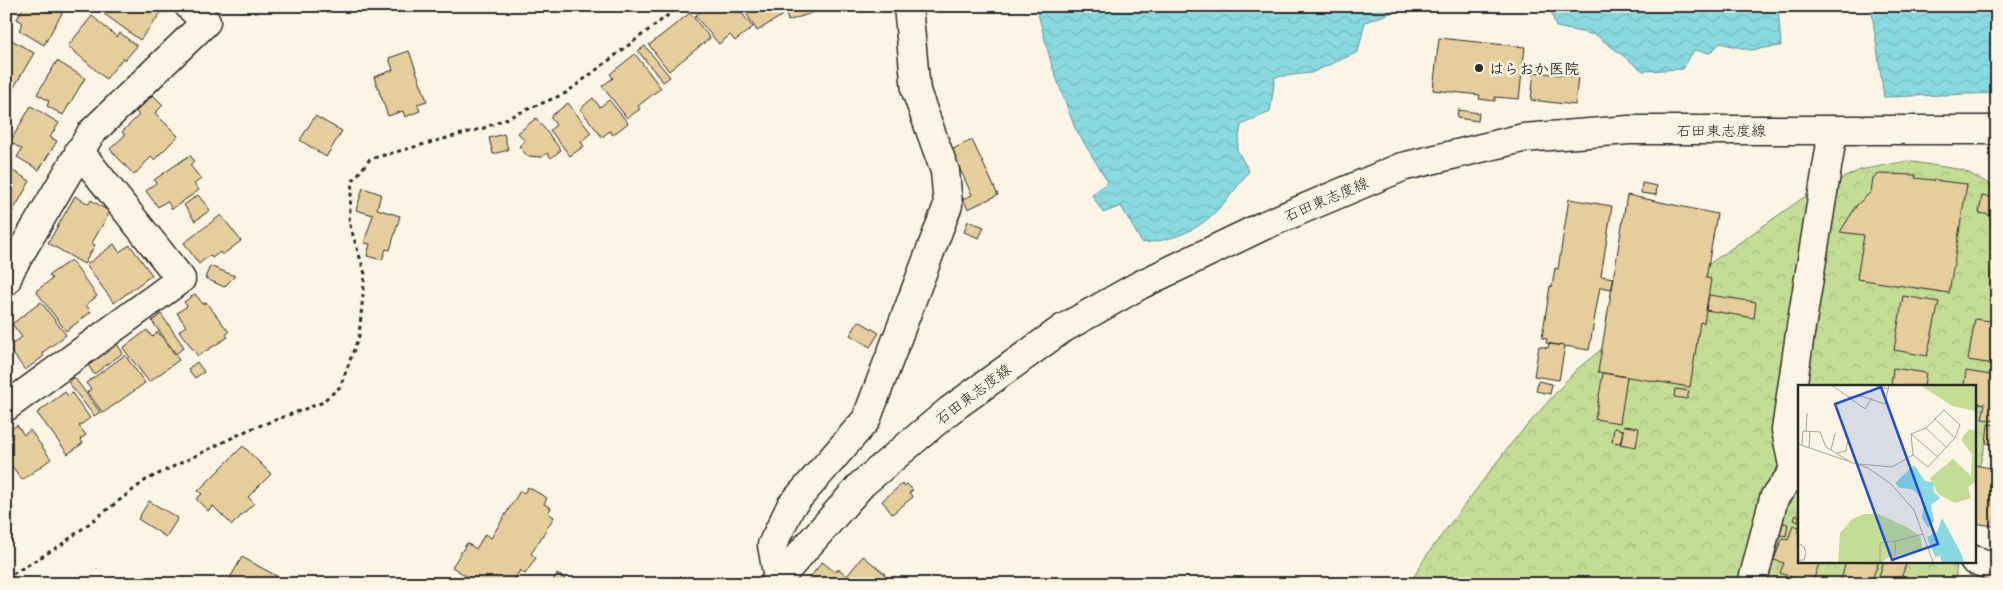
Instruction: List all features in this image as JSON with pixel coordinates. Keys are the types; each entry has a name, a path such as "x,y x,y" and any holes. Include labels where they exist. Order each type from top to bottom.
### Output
{"street":[{"path":"6,282 11,269 91,133 206,22 189,6"},
{"path":"776,581 772,545 791,506 866,420 948,205 945,171 916,91 908,6"},
{"name":"石田東志度線","path":"776,581 862,484 950,410 1062,329 1140,285 1265,225 1402,167 1523,138 1629,130 1997,130"},
{"path":"1752,584 1774,498 1797,474 1786,430 1800,327 1833,131"},
{"path":"6,406 181,279 79,151"},
{"path":"1976,561 1997,568"}],"path":[{"path":"6,578 61,545 146,480 248,430 321,403 340,387 359,336 365,274 349,222 352,182 370,159 484,128 566,93 680,6"}],"green space":[{"path":"1907,161 1963,170 1997,188 1997,402 1976,479 1976,385 1798,385 1798,562 1957,562 1955,584 1410,584 1426,556 1509,446 1576,370 1685,281 1807,195 1860,170"}],"water":[{"path":"1036,6 1411,6 1365,22 1358,52 1311,73 1275,77 1270,112 1241,125 1237,150 1249,171 1227,200 1205,221 1192,229 1178,236 1142,243 1121,206 1103,213 1092,195 1108,182 1075,128 1052,66"},
{"path":"1514,6 1778,6 1781,46 1750,50 1720,43 1710,53 1694,50 1683,69 1643,71 1596,35 1556,27 1550,8"},
{"path":"1871,6 1997,6 1997,93 1884,97"}],"building":[{"path":"24,6 66,6 44,45 19,30 23,23 17,19"},
{"path":"77,6 91,6 88,12"},
{"path":"108,6 157,6 163,10 140,40 103,13"},
{"path":"707,6 736,6 753,27 735,41 730,35 719,44 695,16"},
{"path":"742,6 778,6 783,15 757,31"},
{"path":"784,6 815,6 817,11 788,21"},
{"path":"690,13 710,38 669,71 649,45"},
{"path":"92,16 117,37 120,33 137,46 125,60 123,58 106,79 68,46"},
{"name":"はらおか医院","path":"1439,38 1525,47 1519,99 1495,97 1495,101 1479,99 1480,95 1433,90"},
{"path":"10,39 34,53 10,94 6,91 6,46"},
{"path":"645,46 670,77 663,82 638,51"},
{"path":"409,51 427,101 417,104 420,111 405,117 403,111 388,116 374,77 393,70 389,58"},
{"path":"635,54 661,88 638,106 640,109 627,118 602,86 613,78 610,74"},
{"path":"57,61 85,78 63,115 47,106 49,101 37,94"},
{"path":"1534,72 1578,77 1575,105 1531,100"},
{"path":"153,95 163,105 155,113 178,136 154,160 151,157 134,175 110,149 125,135 122,132 139,115 136,112"},
{"path":"593,98 600,107 609,100 628,123 613,135 610,131 602,137 580,109"},
{"path":"568,103 591,133 581,142 584,146 570,156 550,130 556,125 550,117"},
{"path":"31,106 59,123 50,137 57,141 39,170 17,157 22,149 10,142"},
{"path":"1458,110 1479,113 1478,121 1457,118"},
{"path":"315,116 342,131 326,157 300,140"},
{"path":"536,118 561,150 551,158 547,153 542,157 527,156 519,146 525,141 518,133"},
{"path":"504,134 508,150 493,154 489,138"},
{"path":"972,140 998,195 968,209 963,199 972,195 951,150"},
{"path":"190,155 194,161 190,165 201,179 194,184 199,190 172,209 167,201 158,207 146,191 156,183 154,180"},
{"path":"6,167 30,181 12,213 6,209"},
{"path":"1878,174 1916,175 1915,178 1967,184 1949,293 1857,279 1864,235 1840,232 1857,205 1871,192 1873,178"},
{"path":"1642,183 1657,186 1656,195 1641,193"},
{"path":"363,188 381,194 377,209 400,216 390,250 386,249 382,260 367,256 370,244 364,243 373,215 356,210"},
{"path":"198,195 210,210 195,221 184,205"},
{"path":"1627,195 1717,214 1706,278 1711,279 1704,323 1700,322 1690,387 1598,372"},
{"path":"75,196 89,204 91,200 110,212 92,243 95,245 84,264 48,243"},
{"path":"1982,196 1997,198 1997,216 1979,213"},
{"path":"1569,199 1612,206 1601,276 1614,278 1612,289 1600,287 1589,350 1546,343 1547,339 1542,338 1550,286 1552,287 1555,268 1558,269"},
{"path":"221,215 241,241 222,255 220,252 212,258 210,255 199,264 184,243"},
{"path":"968,221 984,227 979,238 964,232"},
{"path":"1997,238 1997,284 1990,283"},
{"path":"114,244 119,252 130,245 152,275 114,303 86,265"},
{"path":"71,260 97,296 86,305 91,312 66,331 36,291 52,279 49,275"},
{"path":"210,266 235,276 224,287 205,278"},
{"path":"195,294 203,304 206,302 229,332 226,335 228,337 198,356 179,331 186,326 177,313 187,306 184,302"},
{"path":"1709,295 1756,302 1754,318 1706,310"},
{"path":"1903,296 1939,302 1927,356 1894,350"},
{"path":"41,302 66,335 42,353 44,356 25,370 8,347 22,337 12,324"},
{"path":"161,314 184,347 176,354 152,321"},
{"path":"1975,319 1997,322 1997,352 1994,364 1968,360"},
{"path":"859,321 879,333 870,347 850,335"},
{"path":"147,330 152,337 158,332 179,360 149,382 123,348"},
{"path":"117,344 123,353 94,374 88,365"},
{"path":"1549,344 1565,346 1559,380 1534,376 1539,346 1548,348"},
{"path":"125,355 145,383 103,413 87,392 91,389 86,383"},
{"path":"197,362 204,372 195,378 188,369"},
{"path":"1893,368 1926,373 1924,385 1891,385"},
{"path":"1966,371 1997,376 1997,421 1982,419 1985,404 1979,403 1976,419 1976,385 1964,385"},
{"path":"1603,373 1627,377 1620,423 1595,419"},
{"path":"74,377 100,412 94,416 68,382"},
{"path":"1538,381 1552,384 1550,394 1536,391"},
{"path":"1675,389 1689,391 1687,399 1674,397"},
{"path":"65,392 68,396 72,393 90,418 79,426 86,435 80,439 83,443 68,454 37,413"},
{"path":"1988,424 1997,425 1997,444 1986,443"},
{"path":"17,425 24,435 30,430 51,459 22,480 6,458 6,433"},
{"path":"1624,426 1639,428 1636,447 1620,444"},
{"path":"1614,428 1623,430 1621,443 1612,442"},
{"path":"243,446 271,474 248,497 254,503 232,525 213,506 208,511 196,499 202,494 198,491"},
{"path":"1976,465 1997,469 1992,504 1996,505 1993,526 1976,523"},
{"path":"902,484 904,486 907,484 913,490 909,493 913,497 892,514 882,501"},
{"path":"528,487 547,498 544,504 551,508 548,513 554,517 531,554 536,558 525,574 520,570 512,584 479,584 452,567 467,543 476,549 485,534 491,538 520,491 524,493"},
{"path":"149,501 178,518 166,537 138,519"},
{"path":"1796,515 1798,516 1798,522 1794,520"},
{"path":"1783,523 1788,524 1786,536 1780,535"},
{"path":"1793,525 1798,527 1798,562 1820,562 1812,584 1780,573 1784,563 1774,560 1782,538 1788,540"},
{"path":"863,556 885,574 877,584 805,584 822,562 835,572 839,569 847,576"},
{"path":"242,557 291,584 240,584 230,578"},
{"path":"1846,562 1879,562 1870,584 1840,584"},
{"path":"1884,562 1901,562 1906,564 1899,584 1890,584 1878,579"},
{"path":"557,574 565,579 562,584 551,584"},
{"path":"1773,579 1787,584 1771,584"}],"place":[{"name":"はらおか医院","path":"1479,68"}]}
